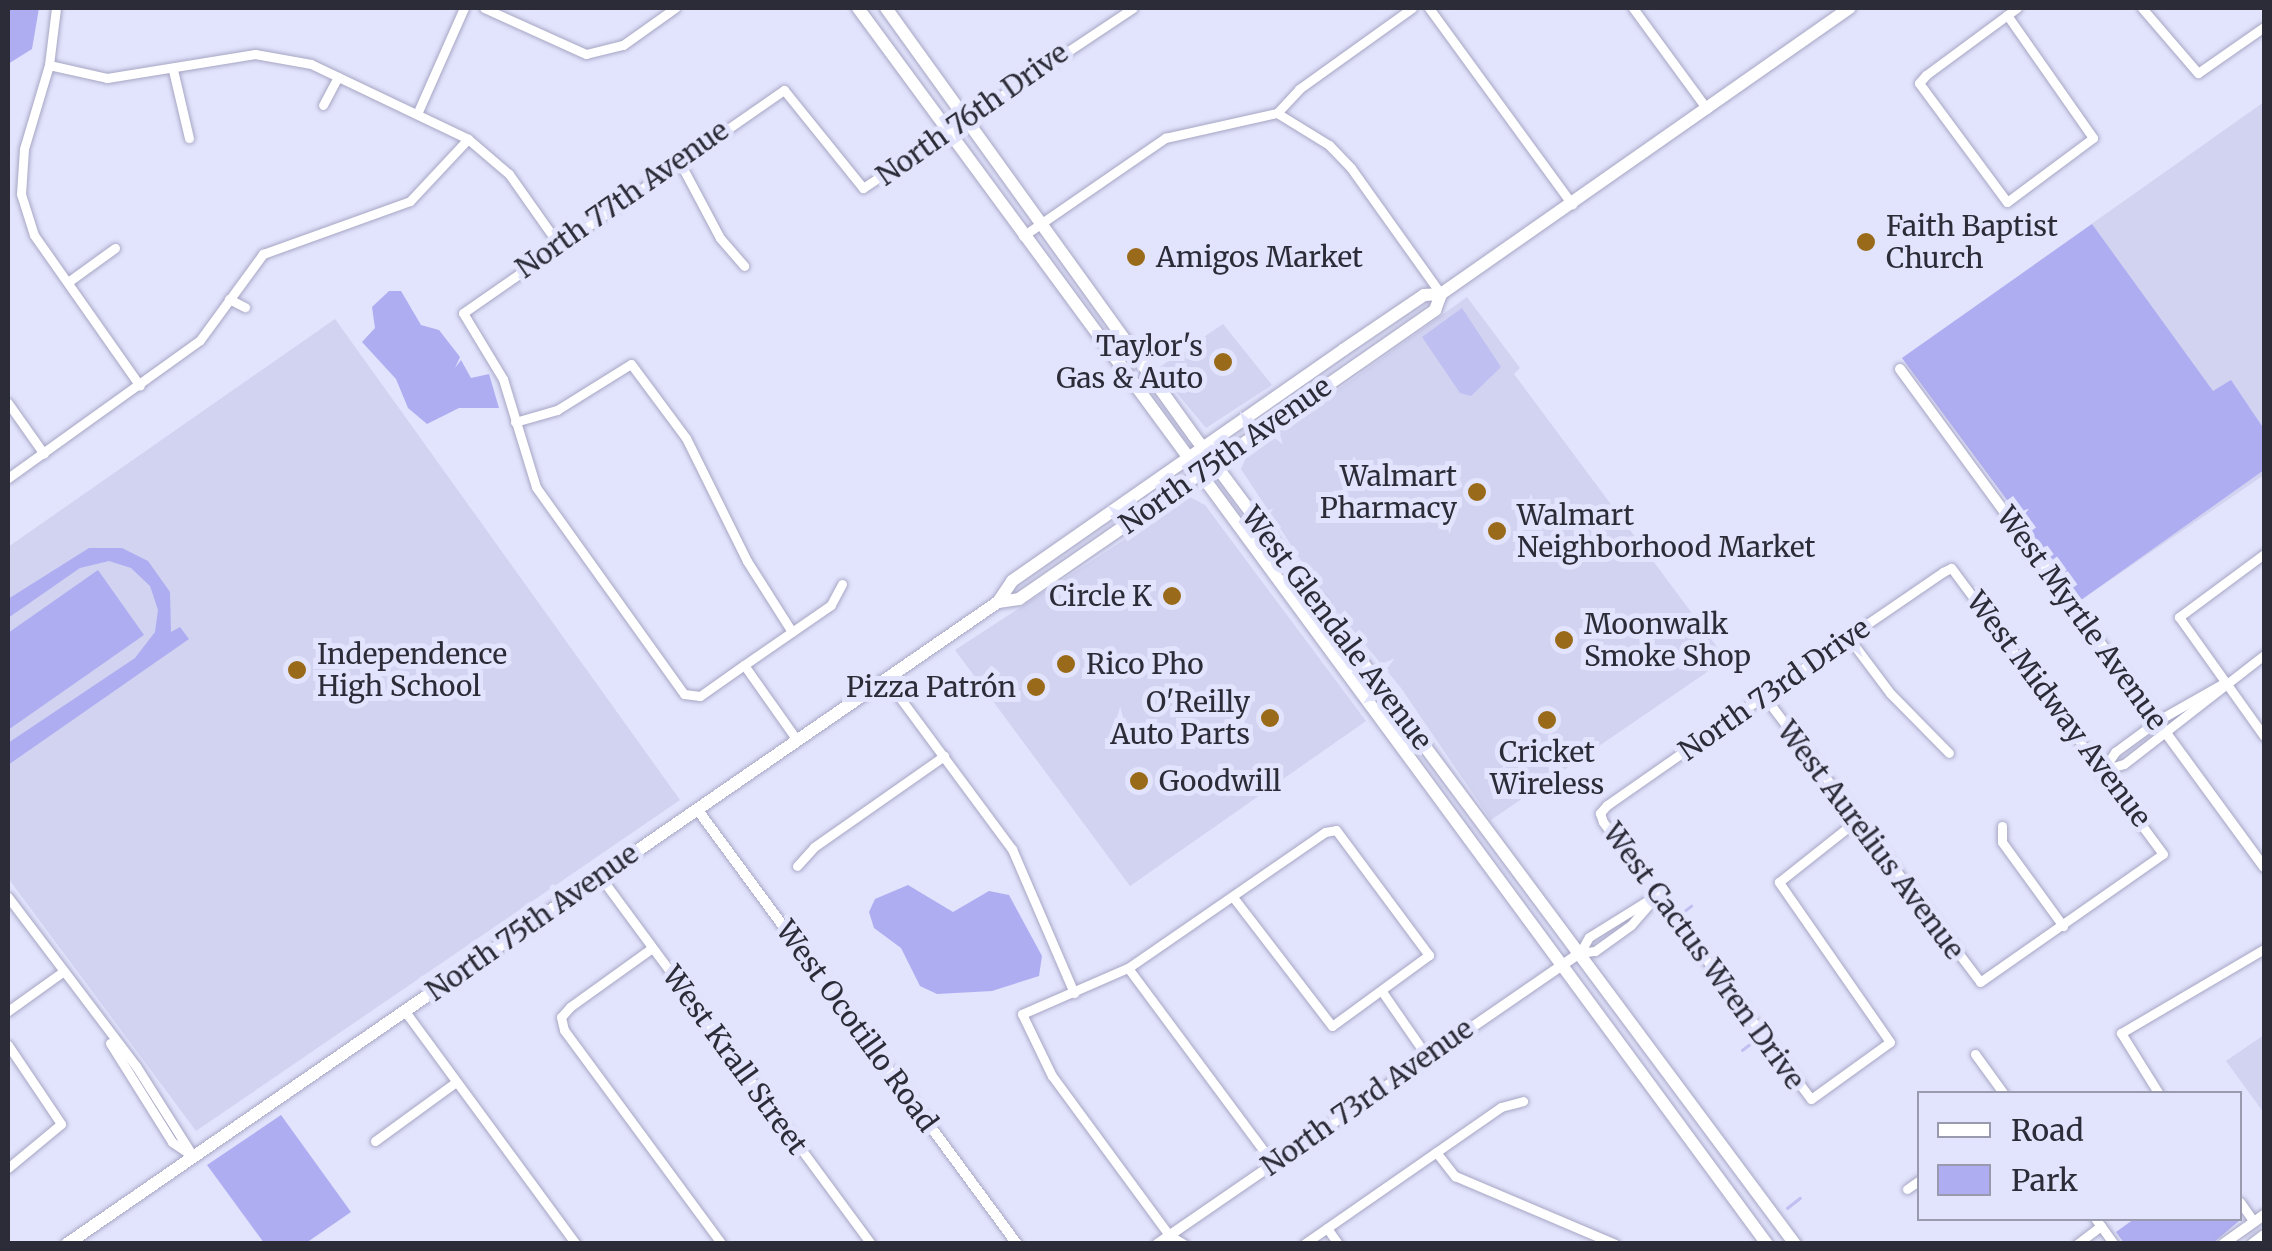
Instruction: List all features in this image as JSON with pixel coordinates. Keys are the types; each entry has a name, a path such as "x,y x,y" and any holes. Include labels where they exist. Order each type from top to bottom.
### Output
{"main road":[{"name":"West Glendale Avenue","path":"858,8 1196,475 1767,1244"},
{"name":"North 75th Avenue","path":"67,1244 998,602 1012,581 1185,460 1424,295 1441,294 1850,8"},
{"name":"West Glendale Avenue","path":"893,10 1203,448 1796,1244"},
{"name":"North 75th Avenue","path":"998,602 1019,598 1435,310 1441,294"}],"street":[{"path":"56,8 49,65 24,149 21,194 34,235 140,386"},
{"path":"418,114 464,8"},
{"path":"484,8 586,54 623,45 675,8"},
{"name":"North 76th Drive","path":"862,188 1133,8"},
{"path":"1023,236 1165,138 1277,113 1298,89 1412,8"},
{"path":"1429,8 1572,204"},
{"path":"1633,8 1707,109"},
{"path":"2008,15 2093,138 2007,202 1918,83 2017,8"},
{"path":"2142,8 2198,74 2264,27"},
{"path":"49,65 106,78 255,54 284,55 468,138 514,180 557,242"},
{"path":"586,54 586,70"},
{"path":"174,70 188,138"},
{"path":"324,105 338,78"},
{"name":"North 77th Avenue","path":"515,422 495,362 463,312 678,158 784,90 862,188"},
{"path":"1277,113 1330,145 1351,168 1441,294"},
{"path":"8,478 200,340 246,270 282,242 358,224 410,201 468,138"},
{"path":"678,158 720,238 744,266"},
{"path":"68,282 116,248"},
{"path":"229,299 245,306"},
{"path":"792,632 747,561 686,438 631,364 558,410 515,422 536,487 691,698 744,665 832,605 842,584"},
{"name":"West Myrtle Avenue","path":"1900,369 2264,868"},
{"path":"8,403 44,454"},
{"path":"2264,554 2179,617 2264,736"},
{"name":"North 73rd Drive","path":"1600,812 1951,568"},
{"name":"West Midway Avenue","path":"1951,568 2104,770 2162,854 2063,926"},
{"path":"1848,637 1890,693 1949,752"},
{"path":"2104,770 2133,757 2166,734 2264,655"},
{"path":"744,665 797,740"},
{"path":"886,679 1017,858 1074,994"},
{"path":"2104,770 2124,745 2156,721 2225,683"},
{"name":"West Aurelius Avenue","path":"1764,696 1980,982 2063,926"},
{"path":"2124,745 2133,757"},
{"path":"797,866 814,846 944,756"},
{"name":"West Ocotillo Road","path":"697,809 1017,1244"},
{"name":"West Cactus Wren Drive","path":"1600,812 1657,895 1811,1099 1890,1042 1779,882 1856,821"},
{"path":"2002,826 2002,842 2063,926"},
{"path":"1184,1244 1170,1239 1052,1076 1022,1014 1128,968 1233,897 1336,830 1429,955 1332,1026 1233,897"},
{"name":"West Krall Street","path":"599,875 870,1244"},
{"name":"North 73rd Avenue","path":"1157,1244 1170,1239 1558,963 1595,950 1644,915 1657,895"},
{"path":"8,897 108,1036 127,1079 172,1142 193,1156"},
{"path":"652,948 561,1017 722,1244"},
{"path":"2157,1091 2120,1036 2177,994 2264,949"},
{"path":"1128,968 1272,1163"},
{"path":"8,1011 61,972"},
{"path":"1382,993 1426,1056"},
{"path":"404,1010 576,1244"},
{"path":"8,1045 61,1124 8,1168"},
{"path":"1974,1054 2002,1091"},
{"path":"375,1142 456,1082"},
{"path":"1304,1244 1501,1107 1523,1102"},
{"path":"1436,1152 1455,1176 1615,1244"},
{"path":"1907,1189 1917,1182"},
{"path":"2242,1205 2254,1222"},
{"path":"2224,1244 2264,1215"},
{"path":"2077,1244 2098,1222 2114,1244"},
{"path":"1327,1228 1338,1244"},
{"path":"2252,1244 2264,1235"}],"shaded area":[{"path":"2264,102 2264,475 2081,600 1902,358"},
{"path":"1467,297 1520,368 1514,374 1726,659 1491,820 1401,688 1324,595 1241,469 1247,455"},
{"path":"1462,308 1501,367 1471,396 1460,393 1422,337"},
{"name":"Independence High School","path":"335,319 680,800 196,1131 8,878 8,547"},
{"path":"1223,324 1272,385 1206,428 1157,369"},
{"path":"1190,497 1205,505 1366,721 1130,886 955,650"},
{"path":"2264,1035 2264,1113 2226,1061"}],"green space":[{"path":"8,8 39,8 32,49 8,64"},
{"path":"2092,224 2213,391 2231,380 2264,429 2264,470 2081,600 1902,358"},
{"path":"389,291 401,291 421,325 439,330 460,357 455,368 461,360 471,378 489,374 499,408 459,408 427,424 408,408 396,379 362,342 375,328 372,307"},
{"path":"89,548 122,548 148,561 170,592 171,632 180,627 189,639 8,765 8,743 135,658 155,632 158,610 150,586 131,568 109,561 80,568 8,618 8,599"},
{"path":"98,570 144,635 8,730 8,633"},
{"path":"908,885 953,912 989,891 1009,895 1042,956 1039,976 992,991 937,994 920,986 901,948 874,928 869,912 875,899"},
{"path":"281,1115 351,1212 306,1243 264,1243 207,1165"},
{"path":"2131,1221 2239,1221 2213,1243 2124,1243 2116,1232"}],"waterway":[{"path":"1683,912 1691,906"},
{"path":"1742,1050 1754,1041"},
{"path":"1787,1208 1800,1198"}],"place":[{"name":"Faith Baptist Church","path":"1866,242"},
{"name":"Amigos Market","path":"1136,257"},
{"name":"Taylor's Gas & Auto","path":"1223,362"},
{"name":"Walmart Pharmacy","path":"1477,492"},
{"name":"Walmart Neighborhood Market","path":"1497,531"},
{"name":"Circle K","path":"1172,596"},
{"name":"Moonwalk Smoke Shop","path":"1564,640"},
{"name":"Rico Pho","path":"1066,664"},
{"name":"Independence High School","path":"297,670"},
{"name":"Pizza Patrón","path":"1036,687"},
{"name":"O'Reilly Auto Parts","path":"1270,718"},
{"name":"Cricket Wireless","path":"1547,720"},
{"name":"Goodwill","path":"1139,781"}]}
